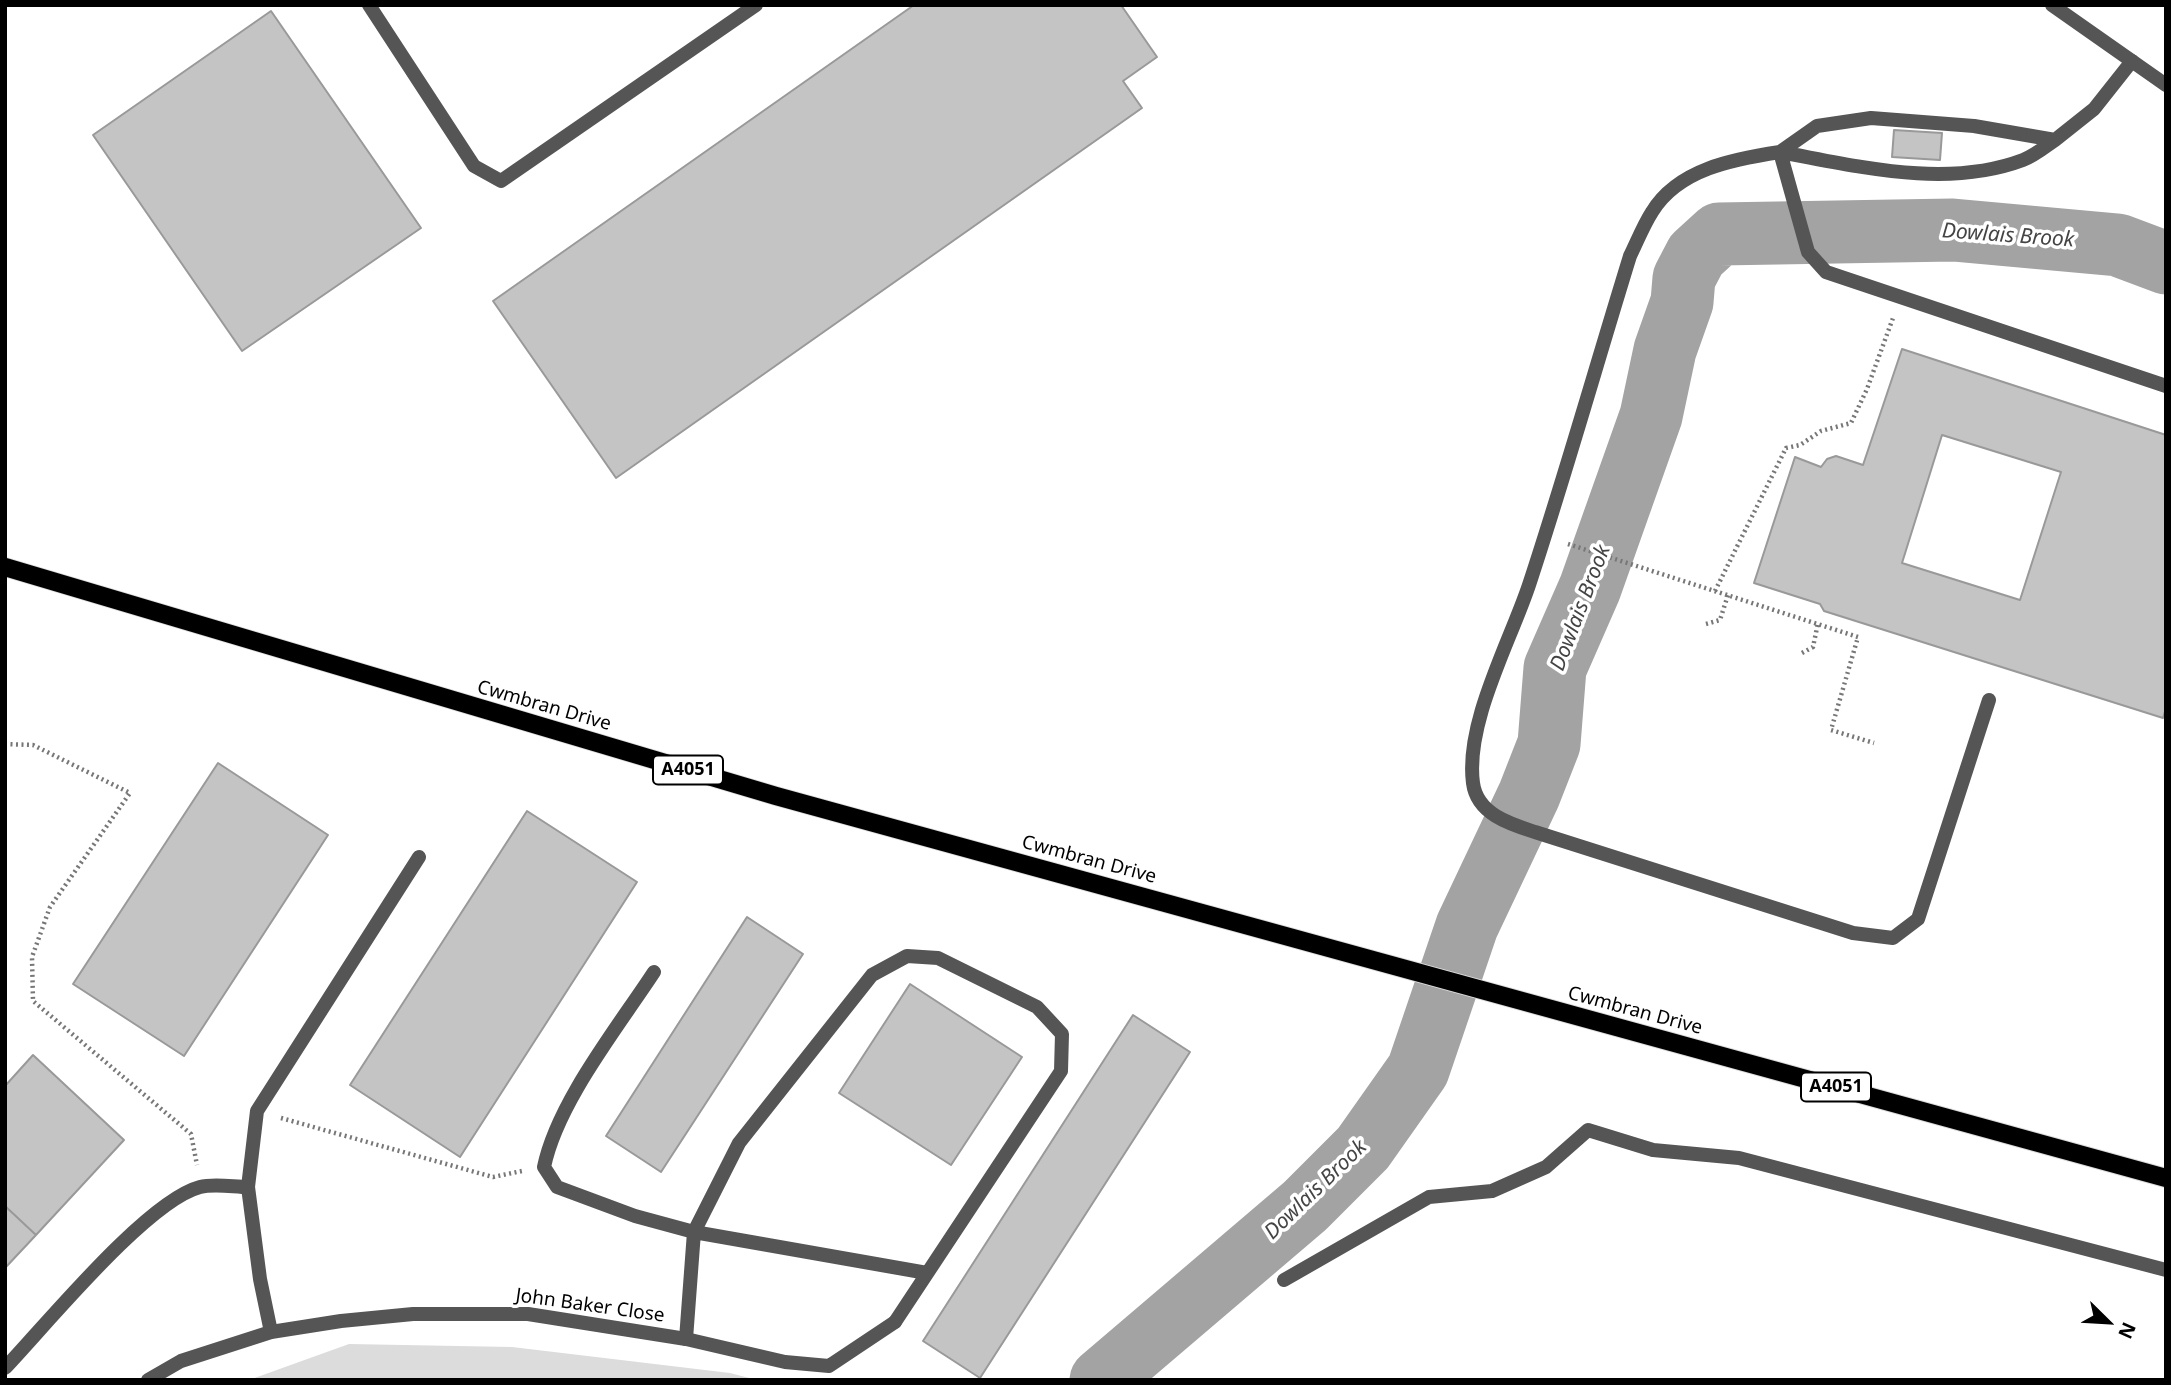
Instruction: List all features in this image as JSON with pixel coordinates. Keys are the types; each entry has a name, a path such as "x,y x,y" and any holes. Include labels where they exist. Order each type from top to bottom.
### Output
{"main road":[{"name":"Cwmbran Drive","path":"5,567 776,796 2166,1178"}],"street":[{"path":"369,5 474,166 501,181 756,5"},
{"path":"2052,5 2166,85"},
{"path":"1989,700 1918,919 1892,938 1853,933 1498,820 1473,786 1473,754 1488,693 1544,536 1630,256 1653,210 1674,188 1700,172 1728,160 1780,152 1923,174 1972,173 2025,160 2094,109 2132,61"},
{"path":"1780,152 1817,127 1871,118 1974,127 2055,140"},
{"path":"1780,152 1793,207 1808,251 1826,272 2166,386"},
{"path":"271,1332 260,1279 248,1187 257,1111 419,857"},
{"path":"654,972 590,1068 549,1140 544,1167 557,1187 580,1198 694,1232 928,1273 1061,1071 1062,1034 1037,1007 938,958 907,956 872,975 739,1143 694,1232 686,1339"},
{"path":"1284,1280 1429,1197 1492,1191 1546,1167 1588,1130 1653,1150 1740,1158 2166,1270"},
{"path":"5,1368 120,1244 168,1203 200,1186 248,1187"},
{"name":"John Baker Close","path":"148,1380 181,1361 271,1332 341,1321 413,1314 528,1314 686,1339 785,1362 829,1366 895,1322 928,1273"}],"path":[{"path":"1715,591 1786,448 1800,445 1821,430 1851,423 1867,389 1900,298"},
{"path":"1544,536 1858,637 1831,730 1874,743"},
{"path":"1706,624 1720,620 1728,594"},
{"path":"1802,653 1813,646 1818,624"},
{"path":"5,744 33,745 130,793 50,907 32,957 33,1001 191,1134 200,1186"},
{"path":"257,1111 493,1177 544,1167"}],"shaded area":[{"path":"349,1344 512,1347 730,1373 757,1380 249,1380"}],"building":[{"path":"914,5 1121,5 1157,57 1123,81 1142,108 616,478 493,301"},
{"path":"271,11 421,228 242,351 93,135"},
{"path":"1894,130 1942,133 1940,160 1892,157"},
{"path":"1902,349 2166,435 2166,708 2163,718 1824,611 1820,604 1754,583 1795,457 1821,467 1827,459 1836,456 1863,465","holes":["1942,435 2061,472 2020,600 1902,563"]},
{"path":"218,763 328,835 184,1056 73,984"},
{"path":"527,811 637,882 460,1157 350,1085"},
{"path":"747,917 803,954 661,1172 606,1136"},
{"path":"910,984 1022,1057 951,1165 839,1093"},
{"path":"1133,1015 1190,1052 980,1378 923,1341"},
{"path":"33,1055 124,1140 36,1235 5,1206 5,1086"},
{"path":"5,1206 36,1235 5,1268"}],"waterway":[{"name":"Dowlais Brook","path":"1101,1380 1305,1206 1363,1148 1418,1070 1467,926 1529,795 1549,744 1555,668 1590,588 1651,416 1665,350 1682,302 1684,278 1696,255 1719,234 1953,230 2118,245 2166,263"}]}
